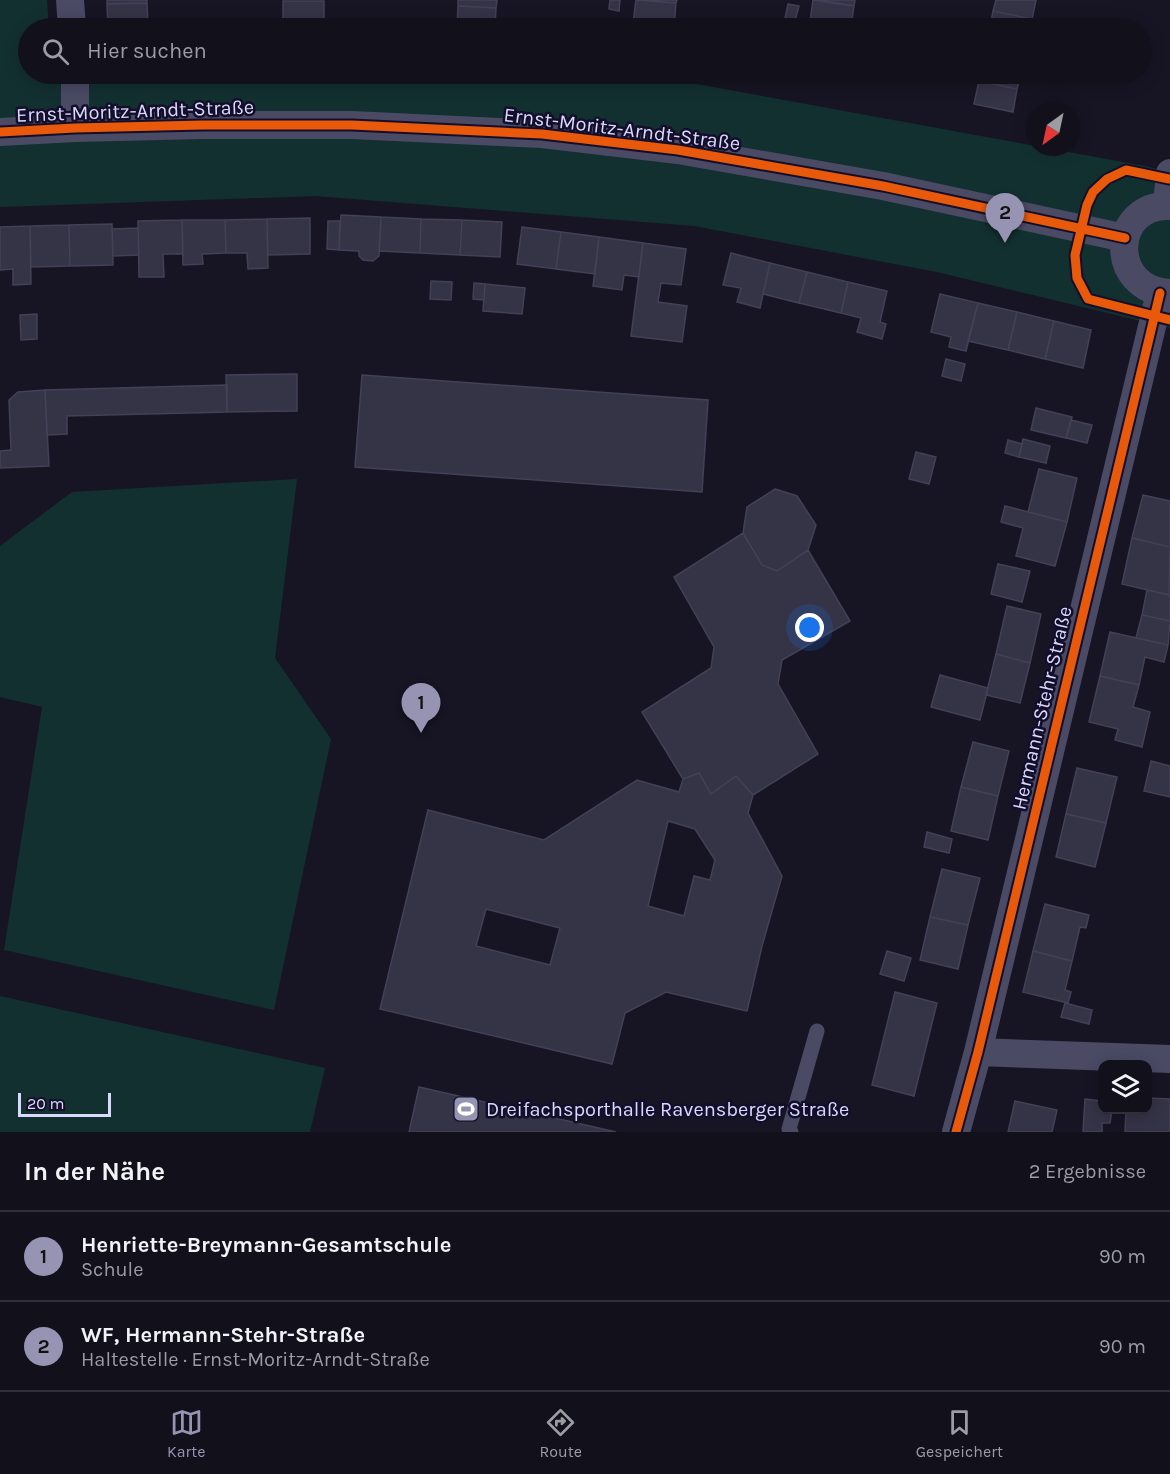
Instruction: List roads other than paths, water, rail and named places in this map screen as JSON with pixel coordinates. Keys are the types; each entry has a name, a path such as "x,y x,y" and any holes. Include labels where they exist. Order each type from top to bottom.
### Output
{"street":[{"path":"70,0 71,18"},
{"path":"75,84 75,128"},
{"name":"Ernst-Moritz-Arndt-Straße","path":"0,132 75,128 352,125 542,134 678,150 883,186 1125,238"},
{"path":"1165,293 1146,288 1134,279 1123,252 1125,238 1136,218 1145,211 1169,206 1170,173"},
{"name":"Hermann-Stehr-Straße","path":"956,1132 978,1052 1165,293"},
{"path":"978,1052 1170,1059"}],"lane":[{"path":"791,1132 789,1129 817,1031"}],"place":[{"name":"WF, Hermann-Stehr-Straße","path":"1005,243"},
{"name":"Henriette-Breymann-Gesamtschule","path":"421,733"},
{"name":"Dreifachsporthalle Ravensberger Straße","path":"466,1109"}]}
